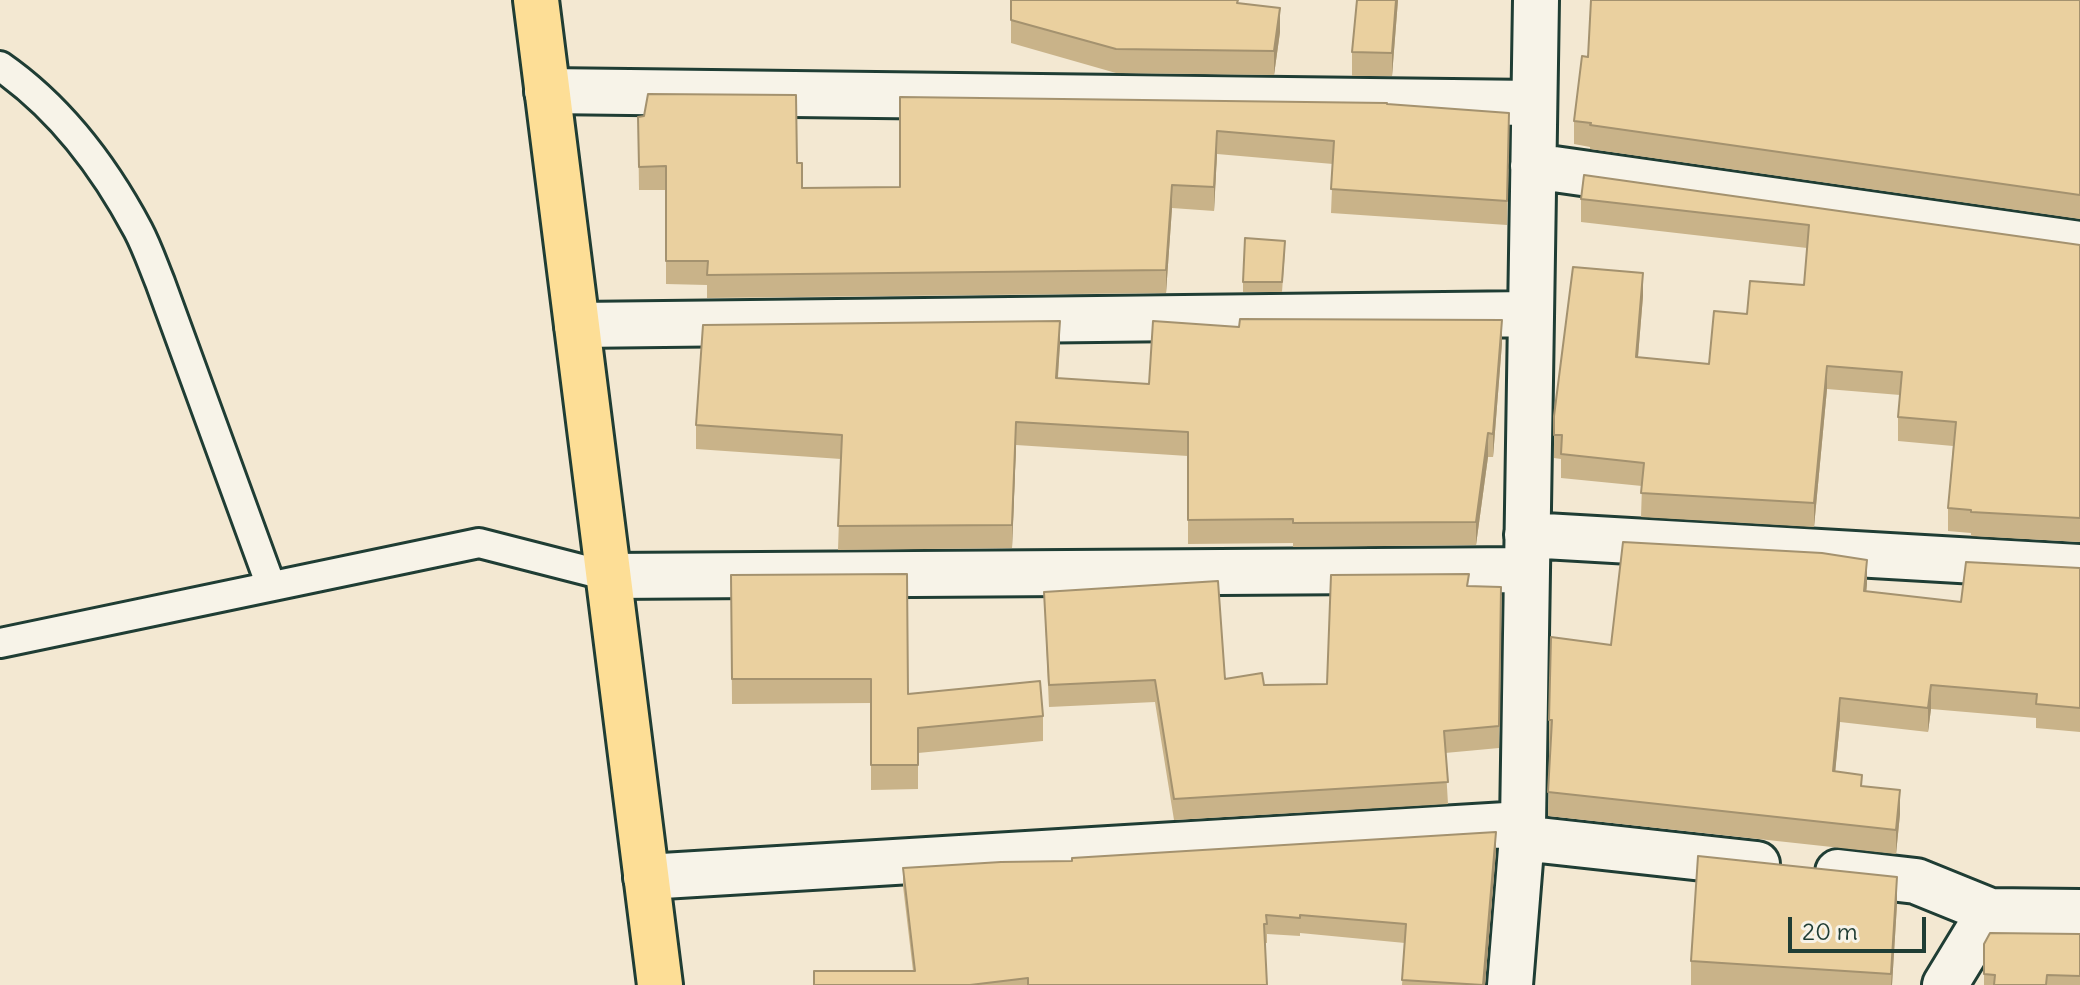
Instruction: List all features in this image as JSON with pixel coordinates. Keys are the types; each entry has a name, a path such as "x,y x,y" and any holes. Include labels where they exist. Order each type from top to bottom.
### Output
{"main road":[{"path":"536,0 660,985"}],"street":[{"path":"1510,985 1522,831 1536,0"},
{"path":"547,91 1534,103"},
{"path":"1533,166 2080,244"},
{"path":"577,325 1531,314"},
{"path":"608,576 1526,552 2080,567"},
{"path":"646,877 1522,831 1916,881 1990,911 2080,912"},
{"path":"1945,985 1990,911"}],"lane":[{"path":"0,66 46,105 82,144 113,187 139,233 271,586"},
{"path":"0,643 479,543 608,576"}],"building":[{"path":"1011,0 1238,0 1237,3 1280,8 1274,51 1116,49 1011,20"},
{"path":"1357,0 1396,0 1392,53 1352,52"},
{"path":"1591,0 2080,0 2080,195 1574,121 1582,56 1588,57"},
{"path":"648,94 796,95 797,163 802,163 802,188 900,187 900,97 1387,103 1509,113 1507,201 1331,189 1334,141 1217,131 1214,187 1172,185 1166,270 707,275 708,261 666,261 666,166 639,167 638,117 644,116"},
{"path":"1584,175 2080,245 2080,518 1948,508 1956,422 1898,417 1902,372 1827,366 1814,503 1641,493 1644,463 1561,454 1562,435 1554,435 1554,416 1573,267 1643,273 1636,357 1709,364 1714,311 1747,314 1750,281 1804,285 1809,225 1581,199"},
{"path":"1245,238 1285,241 1282,282 1243,282"},
{"path":"1240,319 1502,320 1493,434 1488,433 1476,522 1188,520 1188,432 1016,422 1012,525 838,526 842,435 696,425 703,325 1060,321 1056,378 1149,384 1153,321 1239,327"},
{"path":"1623,542 1822,553 1867,560 1864,591 1961,602 1966,562 2080,568 2080,708 2036,704 2037,694 1931,685 1928,708 1840,698 1833,771 1862,775 1861,786 1900,790 1896,830 1548,792 1552,720 1549,720 1551,637 1611,645"},
{"path":"907,574 908,694 1040,681 1043,716 918,728 918,765 871,765 871,679 732,679 731,575"},
{"path":"1469,574 1467,586 1501,587 1499,726 1444,731 1448,782 1174,799 1155,680 1049,685 1044,592 1218,581 1225,679 1262,673 1264,685 1327,684 1331,575"},
{"path":"1496,832 1483,985 1402,980 1406,924 1266,915 1267,985 1028,985 1028,978 970,985 814,985 814,971 915,971 903,868 1072,861 1072,858"},
{"path":"1698,856 1897,877 1891,974 1691,961"},
{"path":"1990,933 2080,934 2080,976 2047,975 2046,985 1994,985 1995,975 1984,974 1984,944"}]}
